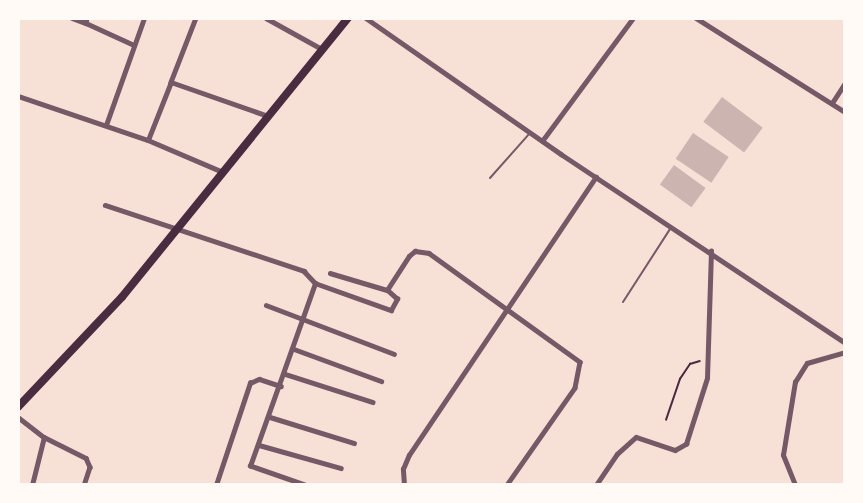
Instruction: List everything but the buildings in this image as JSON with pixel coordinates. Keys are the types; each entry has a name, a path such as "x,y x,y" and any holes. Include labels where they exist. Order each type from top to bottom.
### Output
{"main road":[{"path":"18,407 88,337 180,227 348,18"}],"street":[{"path":"72,18 87,20 134,45"},
{"path":"106,125 144,18"},
{"path":"148,140 196,18"},
{"path":"266,18 322,49"},
{"path":"366,18 530,133 711,251 845,343"},
{"path":"542,141 633,18"},
{"path":"696,18 845,112"},
{"path":"171,82 268,116"},
{"path":"832,103 845,84"},
{"path":"18,96 148,140 224,172"},
{"path":"404,485 403,469 409,455 596,177"},
{"path":"105,205 180,227 304,271 315,283 391,310 397,299 387,290 330,273"},
{"path":"387,290 409,256 422,251 580,362 575,388 507,485"},
{"path":"596,485 617,454 636,438 675,450 681,449 701,398 708,358 711,251"},
{"path":"305,485 251,468 305,320 315,283"},
{"path":"266,305 394,354"},
{"path":"294,349 381,381"},
{"path":"795,485 783,455 795,382 807,363 845,352"},
{"path":"285,374 373,402"},
{"path":"216,485 250,383 259,379 280,386"},
{"path":"18,417 44,437 89,462 84,485"},
{"path":"270,417 354,442"},
{"path":"32,485 44,437"},
{"path":"259,445 341,468"}],"lane":[{"path":"490,178 530,133"},
{"path":"623,302 672,227"}],"path":[{"path":"666,420 680,379 690,364 708,358"}]}
